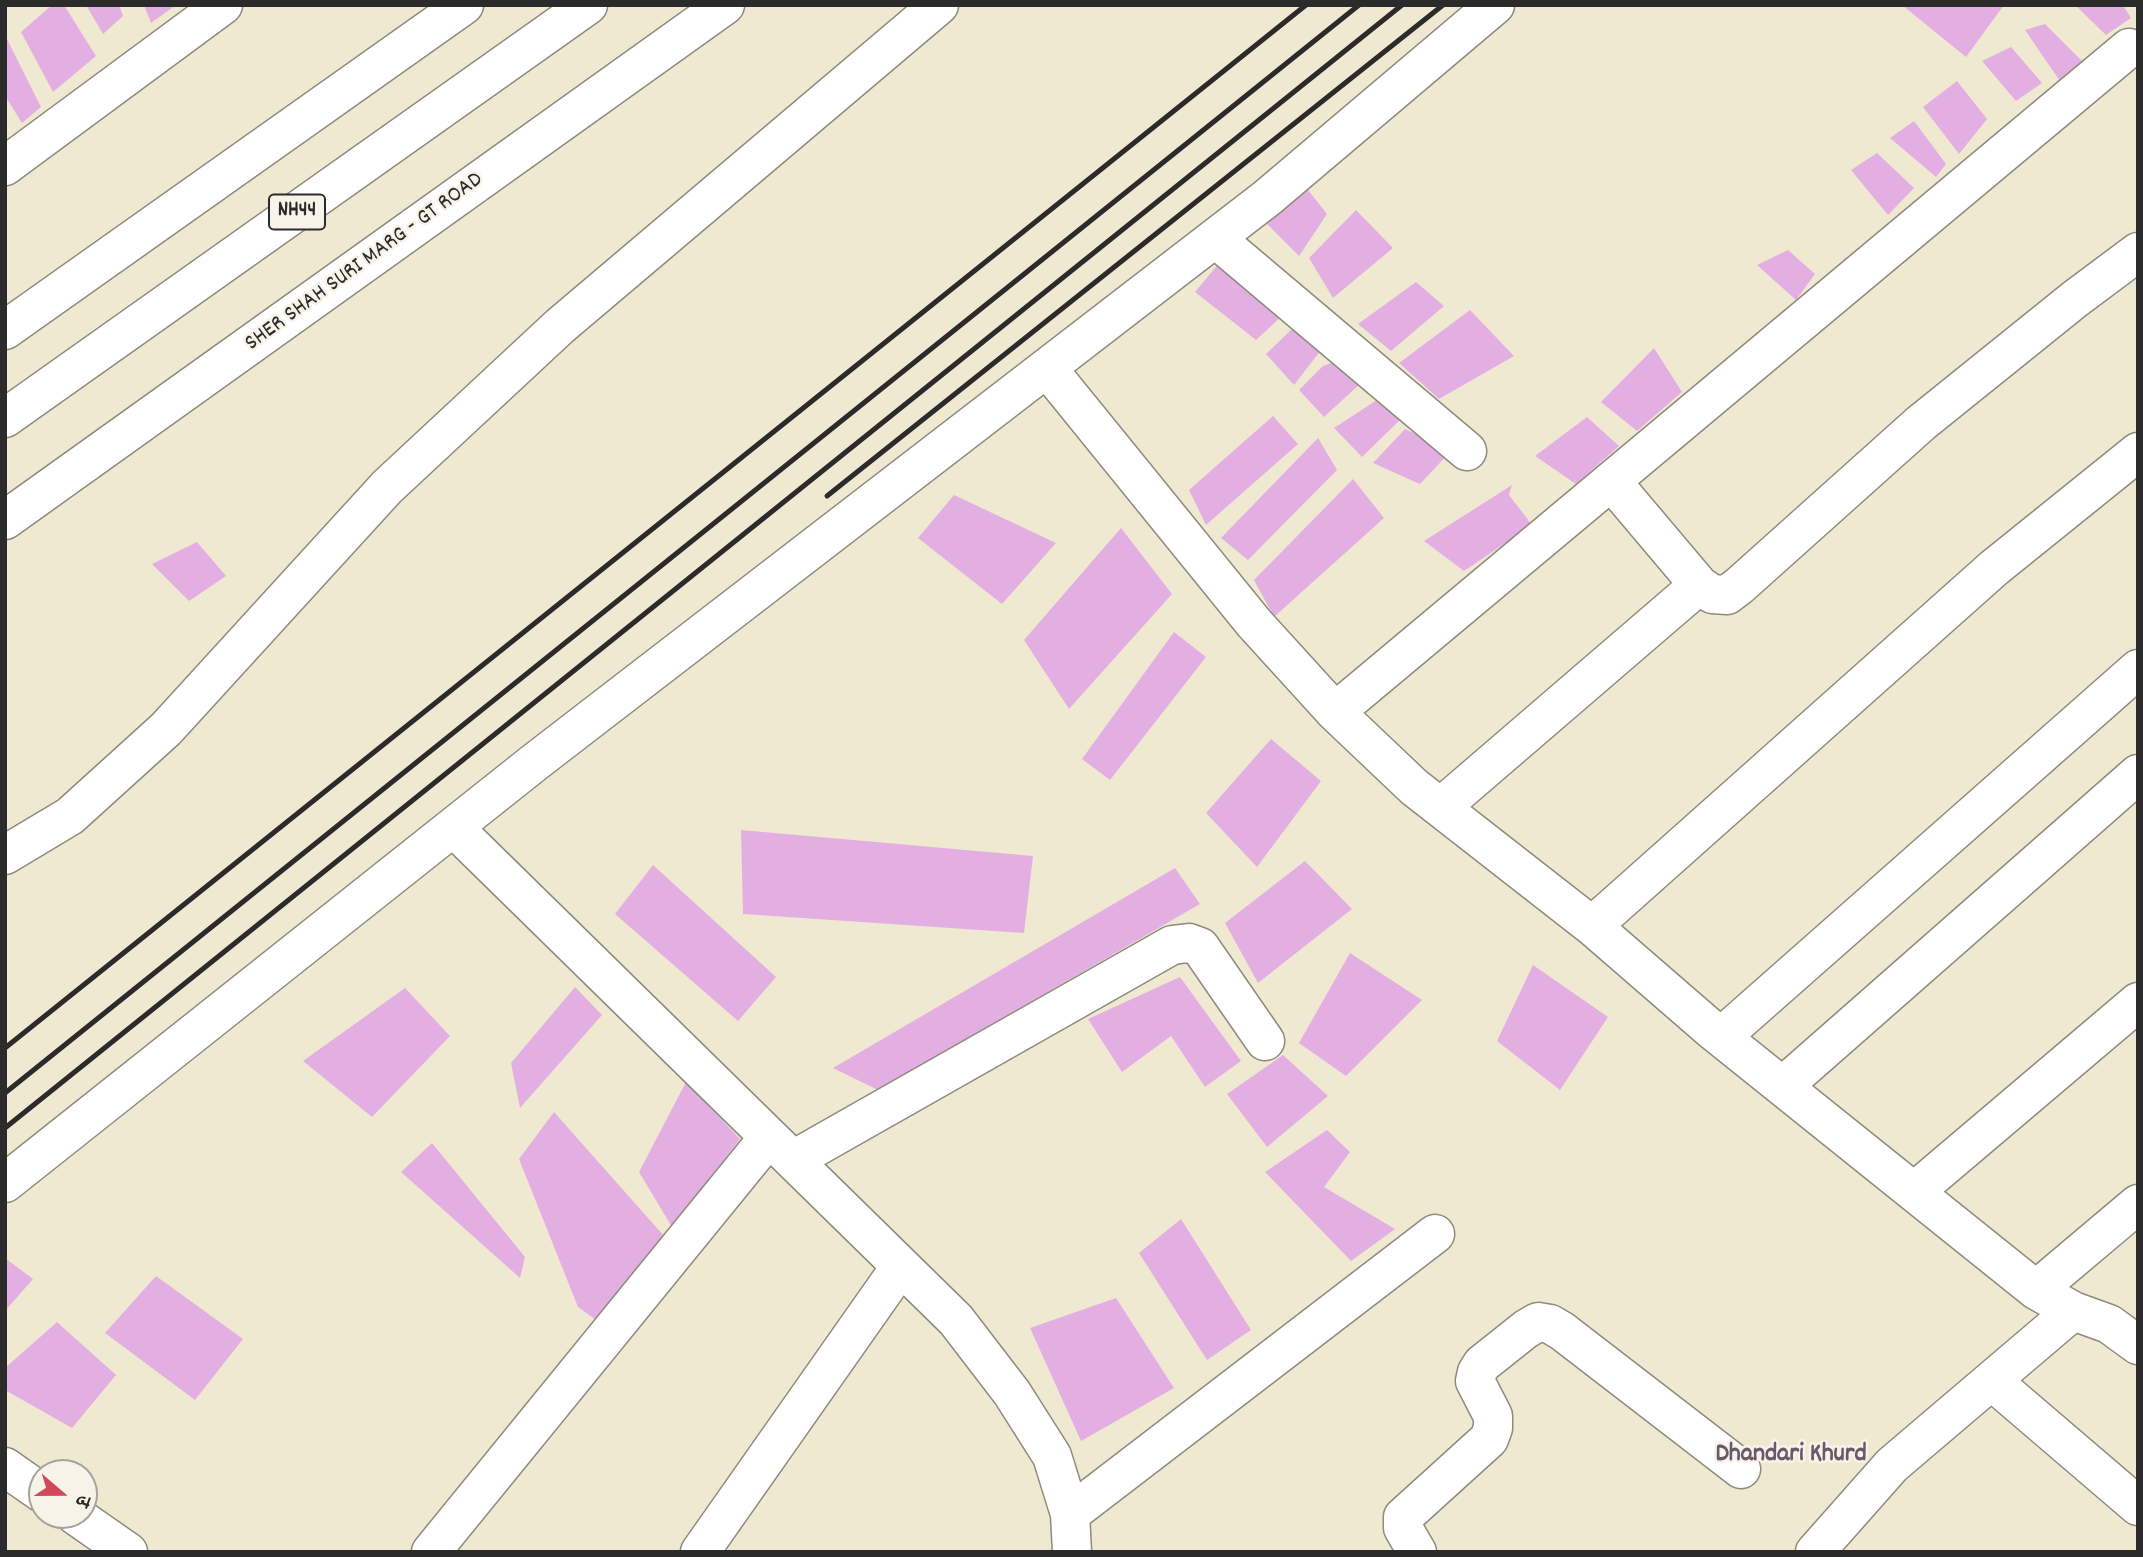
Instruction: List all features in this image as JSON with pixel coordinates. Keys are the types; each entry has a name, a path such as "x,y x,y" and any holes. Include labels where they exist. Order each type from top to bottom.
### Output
{"main road":[{"path":"5,166 223,5"},
{"path":"5,330 464,5"},
{"name":"NH44","path":"5,418 588,5"},
{"name":"SHER SHAH SURI MARG - GT ROAD","path":"5,520 725,5"},
{"path":"5,855 70,816 166,729 387,488 560,326 939,5"},
{"path":"5,1183 453,827 1267,198 1495,5"},
{"path":"1335,712 2129,48"},
{"path":"1215,238 1467,451"},
{"path":"1612,482 1699,585 1712,594 1727,595 1921,423 2138,252"},
{"path":"1047,368 1254,623 1335,712 1414,787 1592,926 1721,1037 2036,1290 2073,1311 2109,1324 2138,1345"},
{"path":"1592,926 1984,577 2138,452"},
{"path":"1440,807 1699,585"},
{"path":"1721,1037 2138,670"},
{"path":"1783,1086 2138,774"},
{"path":"453,827 956,1320 1012,1392 1052,1456 1070,1514 1072,1552"},
{"path":"431,1552 781,1148 1172,945 1189,943 1200,947 1265,1041"},
{"path":"1914,1192 2138,1002"},
{"path":"2036,1290 2138,1204"},
{"path":"1070,1514 1435,1234"},
{"path":"700,1552 901,1266"},
{"path":"1815,1552 1892,1465 2073,1311"},
{"path":"1417,1552 1403,1528 1403,1517 1489,1439 1493,1428 1493,1416 1475,1381 1477,1372 1482,1364 1525,1329 1538,1322 1550,1324 1562,1331 1741,1469"},
{"path":"1992,1381 2138,1506"},
{"path":"5,1467 28,1483"},
{"path":"95,1529 128,1552"}],"building":[{"path":"52,5 64,5 96,56 53,92 21,32"},
{"path":"86,5 119,5 123,16 103,34"},
{"path":"144,5 176,5 151,23"},
{"path":"1902,5 2004,5 1966,57"},
{"path":"2075,5 2123,5 2131,18 2106,35"},
{"path":"2045,24 2082,61 2062,84 2025,30"},
{"path":"5,35 41,107 22,123 5,96"},
{"path":"2011,47 2042,83 2016,101 1982,61"},
{"path":"1957,81 1987,119 1959,154 1923,107"},
{"path":"1914,121 1946,164 1936,177 1890,138"},
{"path":"1877,153 1914,188 1888,215 1851,170"},
{"path":"1308,190 1327,214 1299,256 1265,222"},
{"path":"1356,210 1393,248 1333,298 1309,258"},
{"path":"1788,250 1815,274 1796,300 1757,265"},
{"path":"1220,262 1282,316 1256,340 1195,292"},
{"path":"1416,282 1444,306 1391,351 1358,324"},
{"path":"1470,310 1514,356 1439,399 1399,363"},
{"path":"1292,329 1321,350 1294,385 1266,354"},
{"path":"1654,348 1682,392 1637,431 1601,402"},
{"path":"1331,363 1361,383 1324,417 1299,390 1323,366"},
{"path":"1380,398 1402,418 1362,457 1334,428"},
{"path":"1273,416 1298,444 1206,525 1189,490"},
{"path":"1587,417 1619,446 1576,484 1535,456"},
{"path":"1405,429 1451,451 1420,484 1373,463"},
{"path":"1318,438 1337,470 1248,560 1221,538"},
{"path":"1353,479 1384,518 1274,617 1254,580"},
{"path":"1512,485 1509,495 1532,525 1464,571 1424,541"},
{"path":"954,495 1056,543 1002,604 918,538"},
{"path":"1121,528 1172,594 1069,709 1024,640"},
{"path":"197,542 226,576 189,601 152,564"},
{"path":"1174,632 1206,657 1110,780 1082,759"},
{"path":"1271,739 1321,781 1257,867 1206,813"},
{"path":"741,830 1033,856 1024,933 743,914"},
{"path":"1305,861 1352,909 1258,983 1225,923"},
{"path":"653,865 776,977 738,1021 615,914"},
{"path":"1175,868 1200,904 878,1090 833,1068"},
{"path":"1350,953 1422,1000 1346,1076 1299,1043"},
{"path":"1533,965 1608,1017 1560,1090 1497,1041"},
{"path":"1180,977 1241,1061 1205,1087 1171,1036 1122,1072 1088,1019"},
{"path":"575,987 602,1015 520,1108 511,1063"},
{"path":"405,988 450,1036 372,1117 303,1061"},
{"path":"1283,1055 1328,1096 1267,1147 1227,1094"},
{"path":"686,1082 740,1139 672,1227 639,1172"},
{"path":"554,1112 664,1236 599,1322 578,1307 519,1159"},
{"path":"1327,1130 1350,1152 1324,1187 1395,1229 1351,1261 1265,1172"},
{"path":"432,1143 525,1257 520,1278 401,1172"},
{"path":"1181,1219 1251,1330 1207,1360 1139,1253"},
{"path":"5,1258 33,1279 5,1311"},
{"path":"156,1276 243,1339 195,1400 105,1333"},
{"path":"1116,1298 1174,1388 1081,1441 1030,1328"},
{"path":"57,1322 116,1375 72,1428 5,1390 5,1368"}],"railway":[{"path":"5,1048 1306,5"},
{"path":"5,1093 1359,5"},
{"path":"5,1128 1402,5"},
{"path":"827,496 1443,5"}],"district":[{"name":"Dhandari Khurd","path":"1791,1456"}]}
